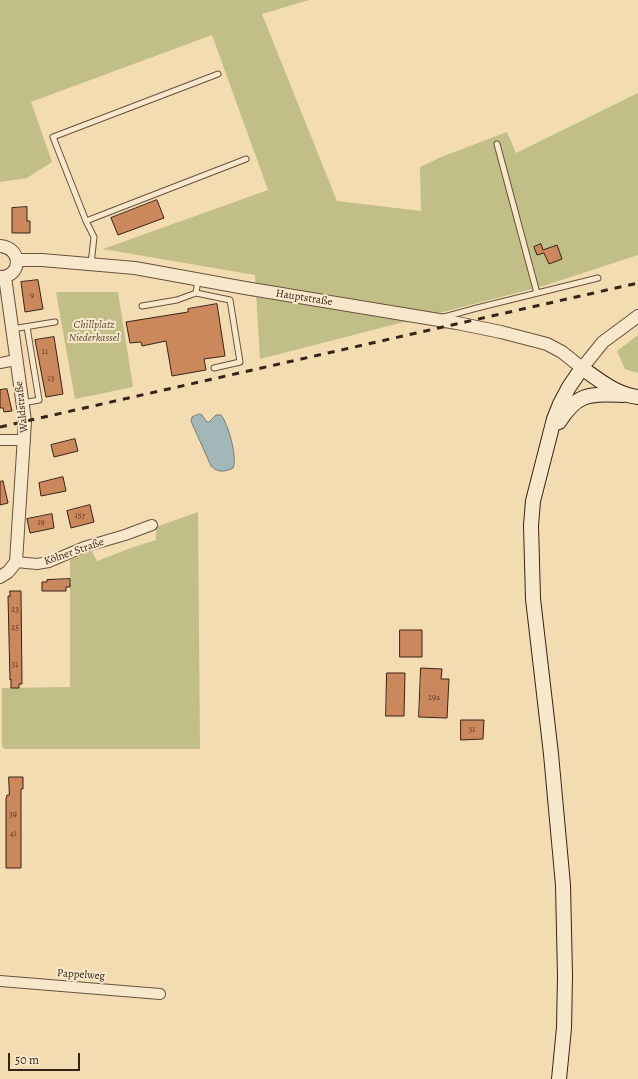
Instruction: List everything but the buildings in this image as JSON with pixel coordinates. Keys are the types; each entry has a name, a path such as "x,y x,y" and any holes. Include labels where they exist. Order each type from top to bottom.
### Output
{"main road":[{"path":"559,1079 564,1028 565,976 563,885 552,762 533,600 531,525 533,501 548,437 560,404 582,368 600,381 632,396"},
{"path":"548,437 567,409 577,400 598,394 632,396"}],"street":[{"path":"0,246 12,250 17,260 14,271 10,275 2,277"},
{"name":"Hauptstraße","path":"17,260 42,260 135,268 501,332 534,340 562,352 582,368"},
{"name":"Waldstraße","path":"2,277 26,421 16,562"},
{"path":"582,368 603,342 638,316"},
{"path":"0,363 16,360"},
{"path":"0,440 25,440"},
{"name":"Kölner Straße","path":"16,562 37,564 49,562 84,547 125,535 152,525"},
{"path":"0,577 8,572 16,562"},
{"name":"Pappelweg","path":"0,981 160,994"}],"lane":[{"path":"91,264 94,237 86,221 54,137 218,74"},
{"path":"497,144 537,293"},
{"path":"86,221 246,159"},
{"path":"436,320 477,308 598,278"},
{"path":"196,293 198,280"},
{"path":"142,306 177,300 196,293 230,300 240,362 214,368"},
{"path":"11,329 55,322"},
{"path":"22,403 39,400 27,327"}],"green space":[{"path":"0,0 309,0 262,14 337,201 421,211 420,167 441,157 507,132 516,153 638,93 638,255 540,287 260,359 255,275 103,249 268,190 212,35 31,102 52,162 27,178 0,182"},
{"name":"Chillplatz Niederkassel","path":"56,292 118,292 133,387 75,399"},
{"path":"638,335 638,373 625,369 617,351"},
{"path":"198,512 200,749 5,749 2,747 2,688 70,687 70,560 92,551 97,561 156,540 156,527"}],"shaded area":[{"path":"200,414 207,422 209,422 216,415 221,415 224,419 233,449 233,468 222,471 216,470 211,466 191,421 192,417"}],"railway":[{"path":"0,427 638,283"}]}
